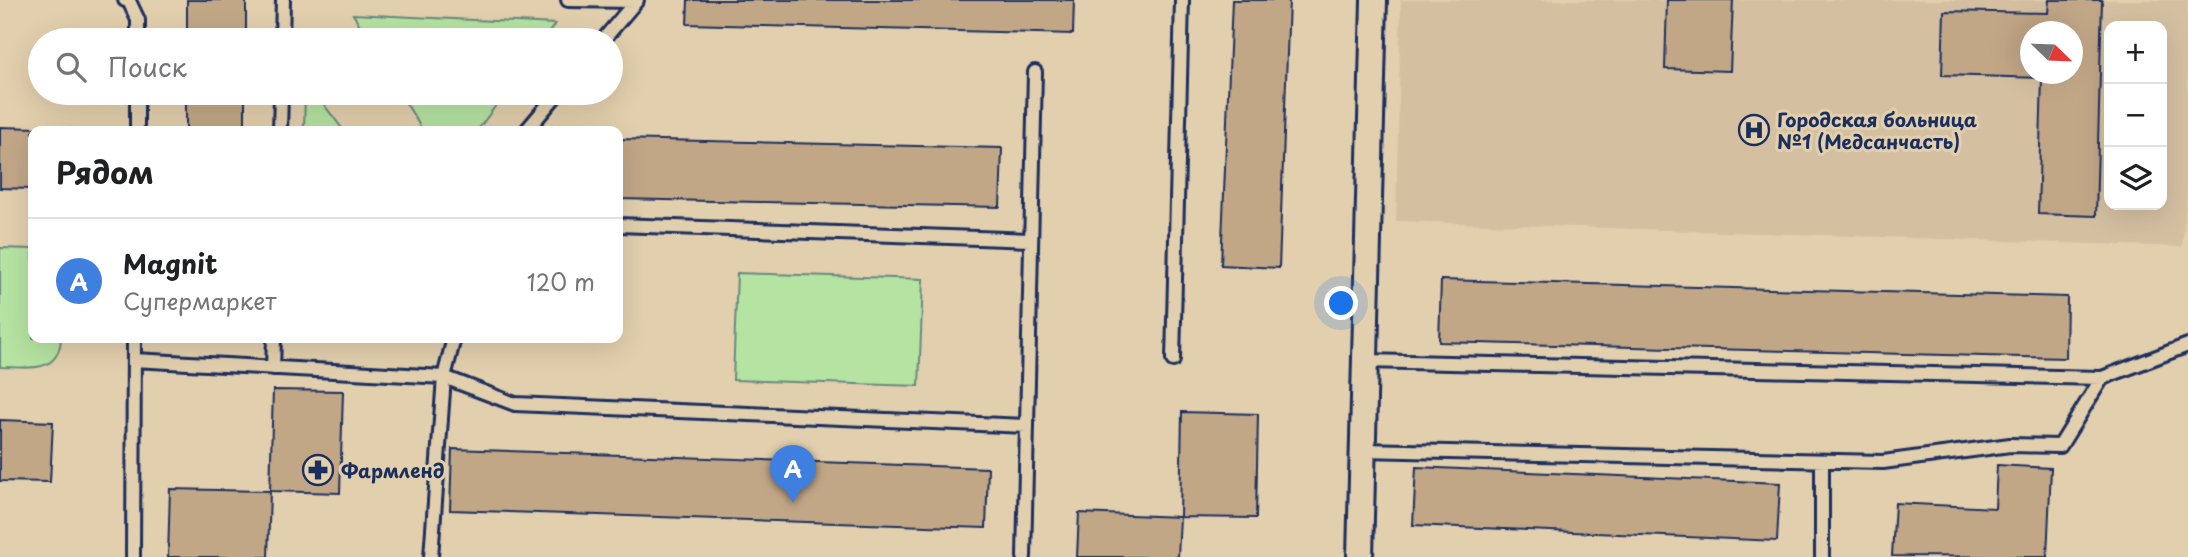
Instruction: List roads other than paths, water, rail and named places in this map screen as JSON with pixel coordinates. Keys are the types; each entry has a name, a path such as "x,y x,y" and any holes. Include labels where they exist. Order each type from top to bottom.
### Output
{"street":[{"path":"1360,557 1374,0"}],"lane":[{"path":"125,0 129,1 138,20 138,28"},
{"path":"282,28 283,0"},
{"path":"568,0 636,1"},
{"path":"1173,360 1182,0"},
{"path":"613,28 636,1"},
{"path":"1024,557 1035,72"},
{"path":"137,105 137,126"},
{"path":"280,126 281,105"},
{"path":"530,126 548,105"},
{"path":"623,225 1031,240"},
{"path":"133,557 134,343"},
{"path":"273,368 274,343"},
{"path":"430,557 444,377 453,343"},
{"path":"1365,362 2102,378 2188,345"},
{"path":"134,360 444,377 515,404 1027,426"},
{"path":"1363,450 1883,462 2010,445 2060,446 2102,378"},
{"path":"1822,461 1822,557"}],"place":[{"name":"Городская больница №1 (Медсанчасть)","path":"1754,130"},
{"name":"Фармленд","path":"318,470"},
{"name":"Magnit","path":"793,503"}]}
